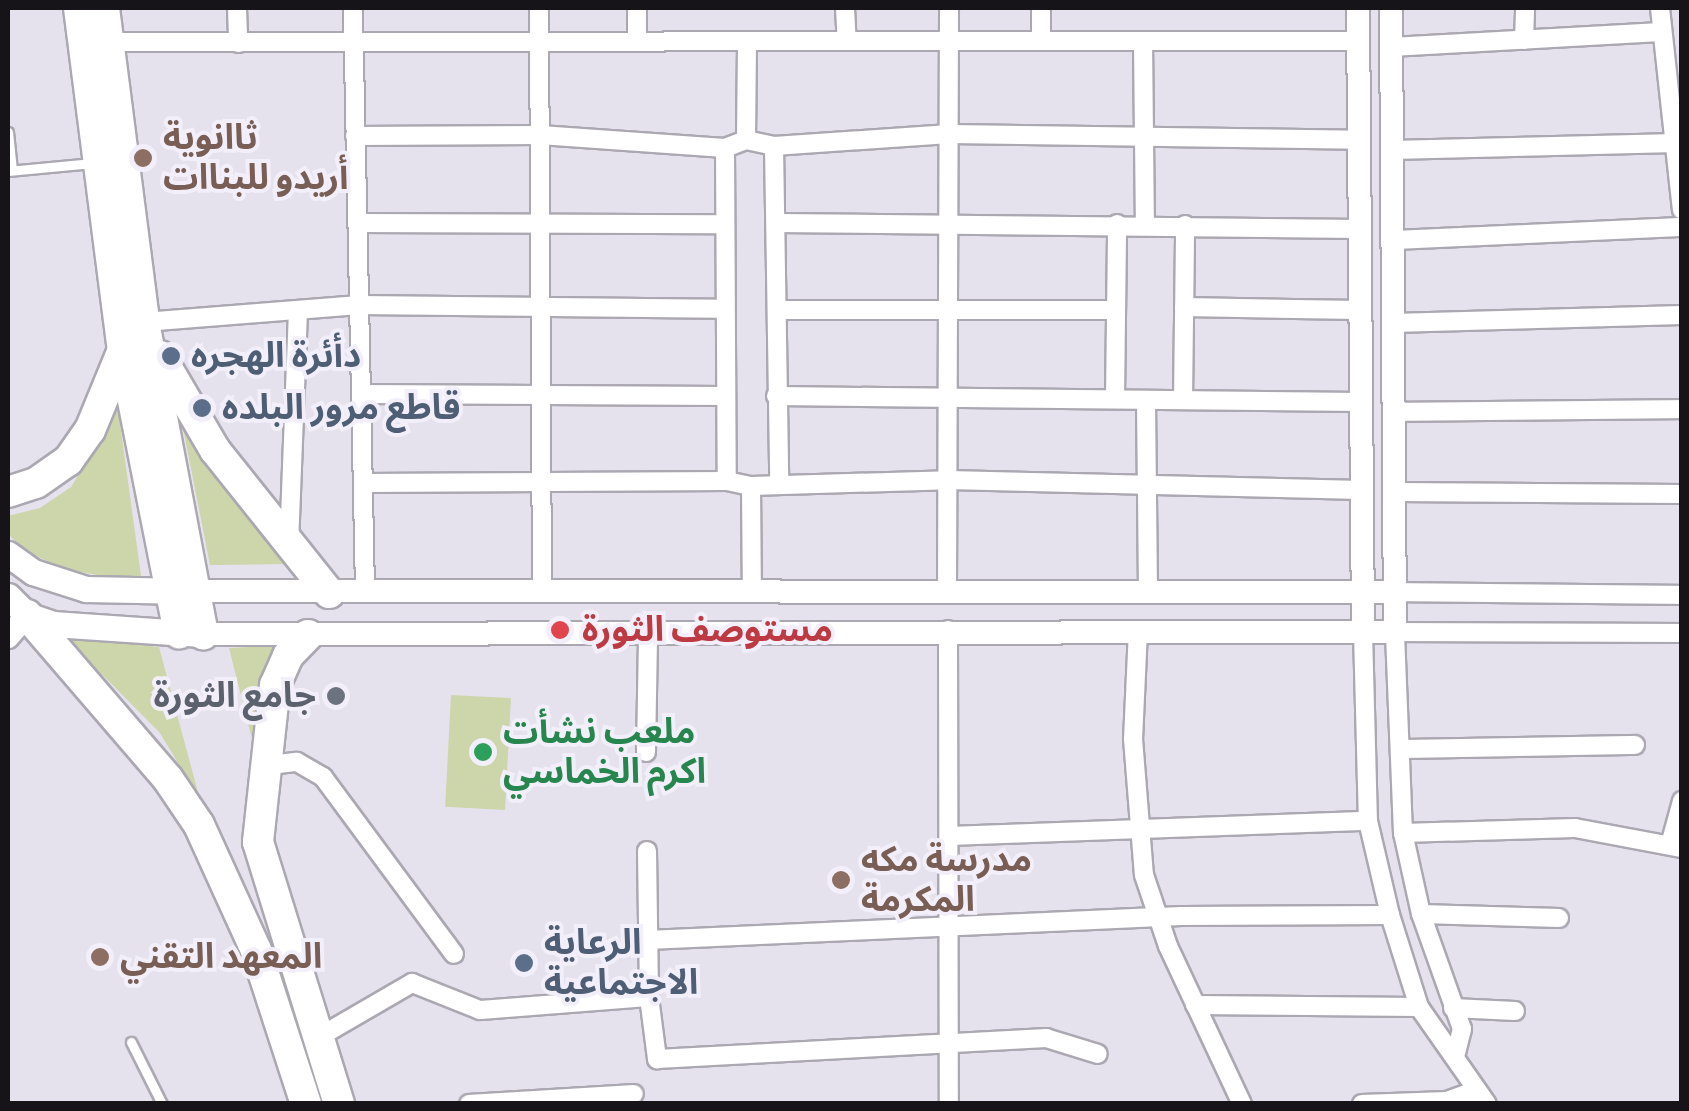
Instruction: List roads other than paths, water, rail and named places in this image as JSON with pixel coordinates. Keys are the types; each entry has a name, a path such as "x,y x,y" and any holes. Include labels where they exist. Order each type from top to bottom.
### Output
{"highway":[{"path":"79,8 123,350 191,634"},
{"path":"104,8 180,591"},
{"path":"144,322 194,419 289,548 329,593"},
{"path":"8,492 36,483 68,461 90,430 123,350"},
{"path":"14,616 168,779 223,869 256,950 304,1103"},
{"path":"308,636 288,656 275,685 262,766 258,842 340,1104"}],"main road":[{"path":"8,554 68,586 180,591"},
{"path":"14,616 53,624 191,634"}],"street":[{"path":"237,8 238,43"},
{"path":"353,8 365,592"},
{"path":"539,8 542,593"},
{"path":"637,8 638,40"},
{"path":"846,8 846,41"},
{"path":"948,589 949,8"},
{"path":"1041,8 1041,41"},
{"path":"1358,8 1362,592 1368,821 1390,915 1419,1007 1440,1042 1456,1053 1482,1097 1362,1104"},
{"path":"1391,8 1395,632 1403,833 1421,914 1462,1029 1456,1053"},
{"path":"1524,40 1525,8"},
{"path":"1660,8 1677,114 1682,210"},
{"path":"1391,47 1661,32"},
{"path":"1143,41 1145,224"},
{"path":"107,42 1358,41"},
{"path":"746,42 746,140"},
{"path":"356,136 540,136 725,148 746,140 774,146 950,134 1359,140"},
{"path":"1392,150 1676,143"},
{"path":"774,146 778,482"},
{"path":"725,148 721,224 727,480"},
{"path":"777,223 950,220 1360,229"},
{"path":"358,223 721,224"},
{"path":"1115,399 1117,224"},
{"path":"1183,400 1185,225"},
{"path":"1393,240 1682,227"},
{"path":"144,322 359,305 722,309"},
{"path":"1184,307 1360,310"},
{"path":"289,548 298,310"},
{"path":"776,310 1116,310"},
{"path":"1393,324 1682,315"},
{"path":"361,394 725,396"},
{"path":"776,396 1361,402"},
{"path":"1146,400 1148,588"},
{"path":"1394,412 1682,409"},
{"path":"363,482 727,480 750,486 778,482 948,480 1362,490"},
{"path":"738,633 746,593 750,486"},
{"path":"1394,492 1682,494"},
{"path":"180,591 746,593 1148,588 1682,596"},
{"path":"191,634 948,630 1682,633"},
{"path":"948,630 949,1104"},
{"path":"1138,630 1132,738 1138,831 1158,918 1242,1104"},
{"path":"646,752 648,634"},
{"path":"1400,749 1635,745"},
{"path":"262,766 297,762 323,778 454,954"},
{"path":"1403,833 1575,828 1676,846 1682,801"},
{"path":"949,836 1368,821"},
{"path":"647,851 652,1050 663,1060 1046,1038 1098,1054"},
{"path":"1421,914 1560,918"},
{"path":"648,940 1158,918 1390,915"},
{"path":"319,1037 412,983 480,1010 649,997"},
{"path":"1196,1005 1419,1007"},
{"path":"1453,1008 1515,1011"},
{"path":"469,1104 634,1094"}],"lane":[{"path":"8,132 10,170 96,163"},
{"path":"131,1042 162,1104"}],"place":[{"name":"ثاانوية أريدو للبناات","path":"143,158"},
{"name":"دأئرة الهجره","path":"171,356"},
{"name":"قاطع مرور البلده","path":"202,408"},
{"name":"مستوصف الثورة","path":"560,630"},
{"name":"جامع الثورة","path":"336,696"},
{"name":"ملعب نشأت اكرم الخماسي","path":"483,752"},
{"name":"مدرسة مكه المكرمة","path":"841,880"},
{"name":"المعهد التقني","path":"100,957"},
{"name":"الرعاية الاجتماعية","path":"524,963"}]}
